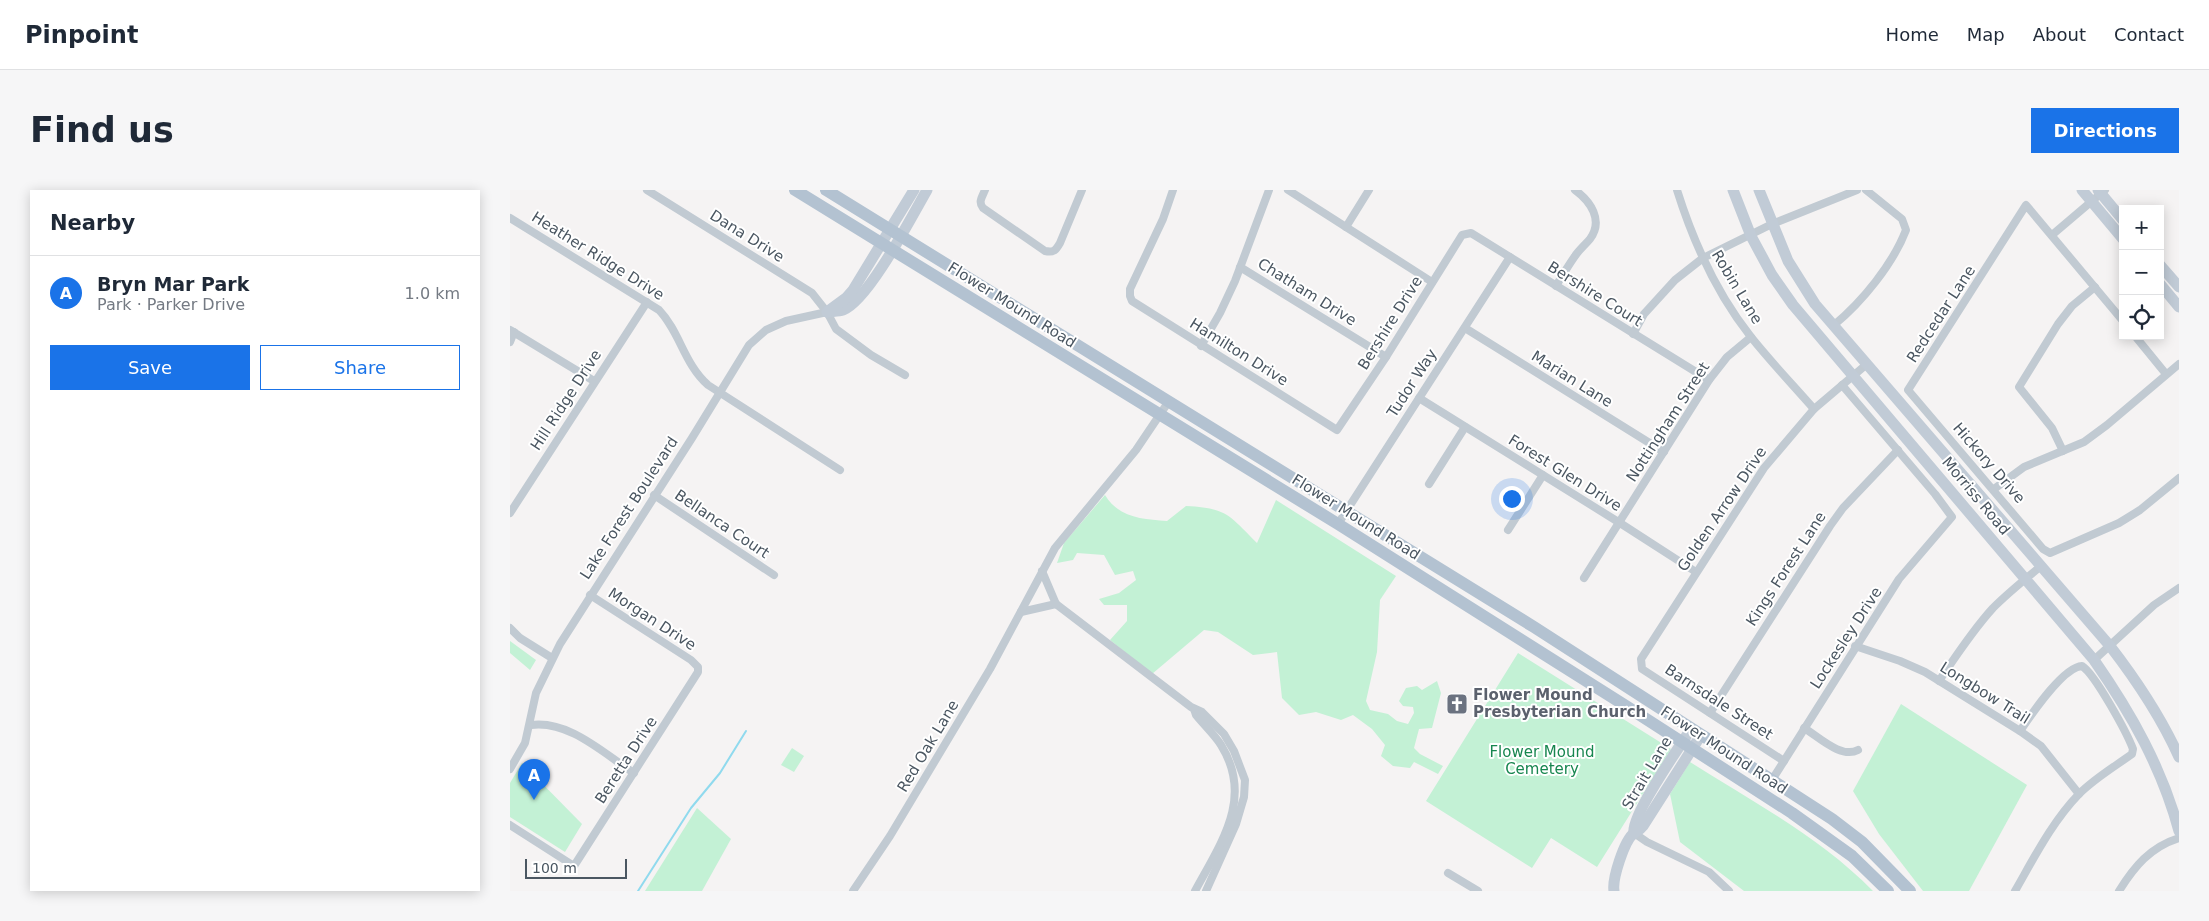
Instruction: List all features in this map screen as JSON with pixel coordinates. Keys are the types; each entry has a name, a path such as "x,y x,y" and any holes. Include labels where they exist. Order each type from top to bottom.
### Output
{"main road":[{"name":"Flower Mound Road","path":"794,190 1338,524 1688,745 1800,818 1852,856 1888,891"},
{"name":"Flower Mound Road","path":"826,190 1534,627 1772,780 1832,819 1862,842 1910,891"},
{"name":"Lake Forest Boulevard","path":"896,233 914,190"},
{"name":"Lake Forest Boulevard","path":"827,312 850,294 887,247 927,190"},
{"name":"Morriss Road","path":"1732,190 1752,236 1777,283 1793,305 2094,660 2119,696 2150,753 2179,831"},
{"name":"Morriss Road","path":"1760,190 1784,254 1814,304 2110,646 2134,678 2168,732 2179,757"},
{"path":"2082,190 2099,194 2119,216"},
{"path":"2099,194 2119,232"},
{"path":"2164,270 2179,287"},
{"path":"2164,289 2179,307"},
{"path":"1525,642 1534,627"},
{"name":"Strait Lane","path":"1614,891 1614,882 1620,860 1634,833 1632,827 1640,809 1696,732"}],"street":[{"name":"Dana Drive","path":"647,190 812,293 827,312 836,329 851,342 905,375"},
{"path":"985,190 980,200 982,208 1045,251 1051,252 1056,250 1060,243 1082,190"},
{"name":"Hamilton Drive","path":"1173,190 1160,227 1130,289 1130,296 1136,304 1337,430"},
{"path":"1201,346 1220,313 1240,267 1269,190"},
{"path":"1288,190 1432,282"},
{"path":"1346,227 1369,190"},
{"path":"1556,286 1575,255 1594,234 1593,209 1587,199 1575,190"},
{"name":"Robin Lane","path":"1677,190 1686,220 1703,258 1735,316 1750,336 1814,409"},
{"path":"1633,334 1644,314 1675,280 1703,258 1752,236 1772,224 1857,190"},
{"path":"1834,325 1853,309 1868,292 1906,230 1902,219 1866,190"},
{"path":"2099,194 2052,235 2119,316"},
{"name":"Redcedar Lane","path":"1908,390 2026,205 2052,235"},
{"name":"Heather Ridge Drive","path":"510,218 659,310 668,319 697,376 840,470"},
{"name":"Bershire Court","path":"1467,233 1471,232 1708,380"},
{"name":"Bershire Drive","path":"1337,430 1386,357 1462,235 1467,233"},
{"name":"Tudor Way","path":"1338,524 1510,257"},
{"name":"Chatham Drive","path":"1240,267 1386,357"},
{"path":"2063,451 2052,428 2019,387 2058,324 2072,306 2096,287"},
{"name":"Hill Ridge Drive","path":"510,512 646,302"},
{"name":"Lake Forest Boulevard","path":"510,770 525,743 536,693 552,658 749,345 766,330 786,321 827,312"},
{"name":"Marian Lane","path":"1465,328 1664,452"},
{"path":"510,342 512,331 594,381"},
{"name":"Nottingham Street","path":"1584,578 1708,380 1727,357 1750,336"},
{"path":"2138,340 2166,374"},
{"name":"Golden Arrow Drive","path":"1641,665 1641,659 1750,487 1814,409 1867,364"},
{"path":"1994,489 2024,467 2084,442 2179,364"},
{"path":"1842,385 1898,450"},
{"name":"Hickory Drive","path":"1908,390 2044,549 2050,553 2120,522 2140,510 2179,478"},
{"name":"Forest Glen Drive","path":"1419,398 1696,572"},
{"name":"Red Oak Lane","path":"853,891 890,836 990,669 1055,548 1136,450 1168,401"},
{"path":"1429,484 1465,427"},
{"name":"Lockesley Drive","path":"1772,780 1855,646 1900,579 1952,517 1898,450"},
{"name":"Kings Forest Lane","path":"1710,712 1834,520 1861,487 1898,450"},
{"path":"1508,530 1542,475"},
{"name":"Bellanca Court","path":"654,495 774,576"},
{"path":"1939,681 1975,629 2010,591 2040,567"},
{"path":"1042,572 1056,604 1194,709 1202,712 1224,734 1234,752 1245,780 1244,797 1236,824 1206,891"},
{"path":"2094,660 2154,605 2179,588"},
{"name":"Morgan Drive","path":"590,595 691,660 698,667"},
{"path":"1021,612 1056,604"},
{"path":"510,628 520,638 552,658"},
{"name":"Longbow Trail","path":"1855,646 1912,666 2020,731 2041,746 2079,794"},
{"name":"Barnsdale Street","path":"1641,665 1642,669 1784,761"},
{"path":"2015,891 2050,831 2079,794 2132,752 2131,745 2100,689 2089,671 2082,666 2077,666 2065,676 2035,710 2020,731"},
{"name":"Beretta Drive","path":"510,825 574,866 696,676 698,667"},
{"path":"1194,709 1196,715 1220,744 1231,765 1236,788 1234,812 1229,827 1195,891"},
{"path":"530,725 549,725 569,731 634,773"},
{"path":"1804,728 1843,752 1852,754 1858,750"},
{"path":"1634,833 1647,842 1709,872 1729,891"},
{"path":"2119,891 2145,856 2160,846 2179,838"},
{"path":"1448,873 1478,891"}],"green space":[{"path":"1105,495 1111,503 1124,513 1140,518 1167,521 1186,506 1219,511 1233,520 1257,543 1276,500 1396,576 1380,600 1377,652 1366,701 1370,710 1388,714 1397,721 1408,724 1414,713 1413,707 1403,706 1399,701 1406,688 1417,686 1422,690 1437,681 1441,693 1432,728 1419,729 1414,748 1420,754 1443,766 1438,774 1414,762 1410,768 1393,766 1381,756 1385,745 1372,729 1353,715 1341,720 1316,712 1299,715 1282,698 1277,652 1253,655 1218,632 1204,630 1152,674 1110,640 1127,621 1127,605 1104,605 1099,599 1119,593 1136,580 1133,571 1115,575 1104,555 1077,553 1073,560 1057,563 1064,543"},
{"path":"510,641 536,660 530,670 510,653"},
{"name":"Flower Mound Cemetery","path":"1518,653 1671,749 1597,867 1551,838 1532,868 1426,801"},
{"path":"1901,704 2027,785 1969,891 1923,891 1879,834 1853,791"},
{"path":"792,748 804,756 794,772 781,765"},
{"path":"1690,762 1808,837 1853,872 1873,891 1744,891 1680,842 1670,794"},
{"path":"522,763 582,824 565,852 510,817 510,783"},
{"path":"697,808 731,839 702,891 645,891"}],"waterway":[{"path":"638,891 691,808 720,773 746,731"}],"place":[{"name":"Flower Mound Presbyterian Church","path":"1457,704"},
{"name":"Bryn Mar Park","path":"534,800"}]}
